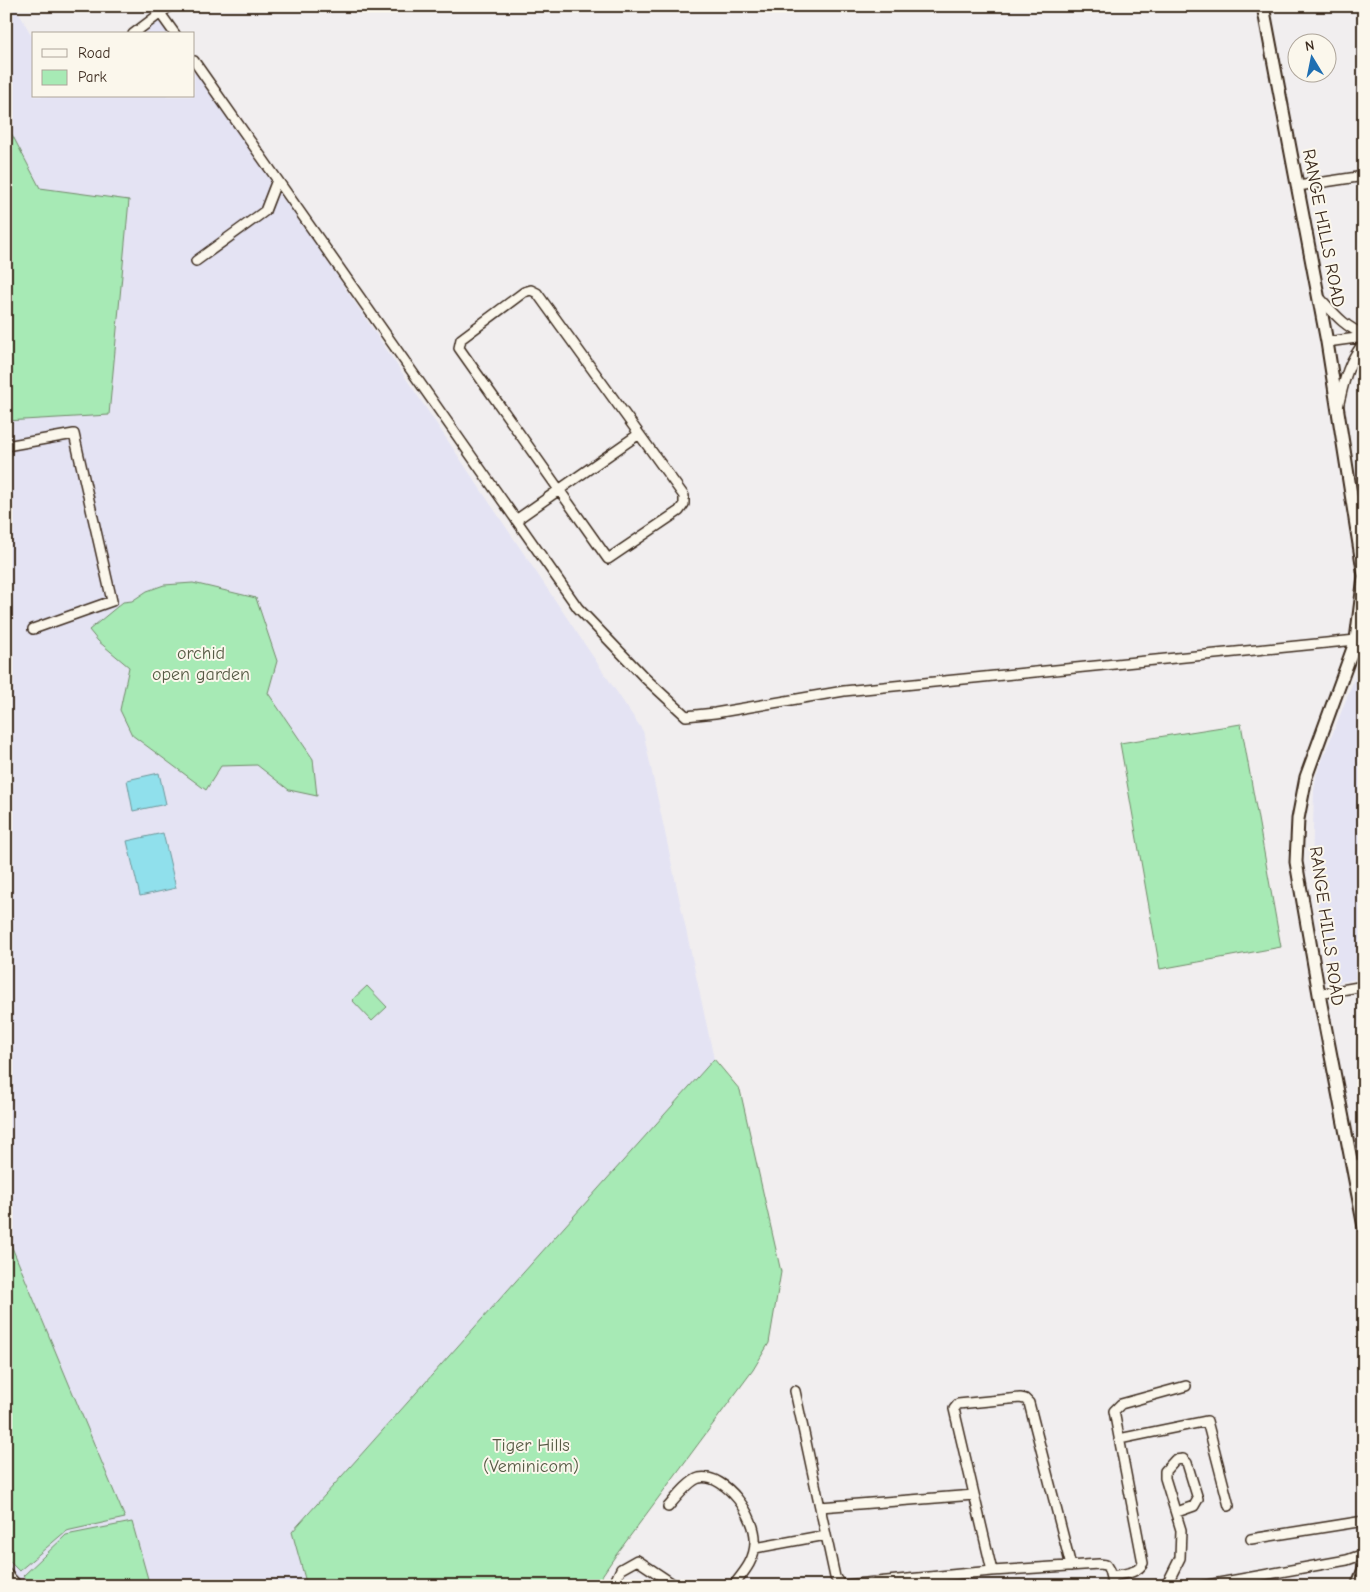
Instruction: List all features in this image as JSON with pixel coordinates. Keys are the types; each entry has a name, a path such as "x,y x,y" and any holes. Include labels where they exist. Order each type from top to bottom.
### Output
{"street":[{"path":"136,32 170,6"},
{"name":"RANGE HILLS ROAD","path":"1264,6 1328,342 1364,576 1356,640 1306,777 1298,818 1296,862 1319,994 1364,1227"},
{"path":"160,13 174,32"},
{"path":"195,62 578,608 645,678 686,716 715,713 844,691 1356,640"},
{"path":"1298,186 1364,176"},
{"path":"196,261 265,211 277,180"},
{"path":"531,290 538,293 639,434 684,496 684,504 679,511 608,559 459,348 460,339 524,292 531,290"},
{"path":"1319,297 1343,323 1364,335"},
{"path":"1328,342 1364,335"},
{"path":"1338,409 1350,362 1364,343"},
{"path":"6,446 74,434 112,601 33,629"},
{"path":"516,520 639,434"},
{"path":"1319,994 1364,986"},
{"path":"1352,1166 1364,1163"},
{"path":"1111,1576 1136,1570 1141,1567 1142,1563 1136,1520 1114,1414 1118,1406 1186,1386"},
{"path":"795,1391 835,1577 841,1584 1099,1564 1106,1565 1113,1586"},
{"path":"992,1571 955,1407 958,1404 1026,1398 1029,1403 1071,1566"},
{"path":"1119,1439 1207,1421 1229,1506"},
{"path":"1166,1586 1180,1558 1181,1530 1165,1478 1165,1471 1175,1460 1183,1459 1187,1463 1198,1499 1194,1506 1177,1512"},
{"path":"668,1507 693,1480 700,1478 721,1482 736,1496 751,1522 755,1534 755,1548 748,1568 734,1586"},
{"path":"820,1507 974,1495"},
{"path":"1250,1539 1364,1521"},
{"path":"755,1548 826,1535"},
{"path":"1202,1586 1347,1560 1364,1554"},
{"path":"615,1586 614,1584 622,1569 637,1560 676,1586"},
{"path":"1357,1586 1364,1569"},
{"path":"6,1573 18,1586"}],"shaded area":[{"path":"6,6 15,6 32,36 32,98 195,98 195,64 643,731 714,1059 292,1532 307,1586 6,1586"},
{"path":"160,13 173,32 135,32"},
{"path":"1364,654 1364,978 1333,983 1312,870 1314,790 1316,776"}],"green space":[{"path":"6,123 40,188 129,200 109,415 6,421"},
{"name":"orchid open garden","path":"193,583 256,598 277,661 268,693 313,759 317,796 289,790 257,765 221,766 206,790 132,735 120,710 129,667 98,641 89,630 123,602 132,601 147,591 164,585"},
{"path":"1241,724 1281,947 1160,969 1120,743"},
{"path":"367,986 387,1007 372,1021 352,1000"},
{"name":"Tiger Hills (Veminicom)","path":"714,1059 740,1090 781,1272 769,1343 753,1370 595,1586 307,1586 292,1532"},
{"path":"6,1233 125,1518 66,1531 19,1571 6,1558"},
{"path":"132,1522 150,1586 31,1586 23,1576 66,1535"}],"water":[{"path":"159,773 166,804 133,811 127,780"},
{"path":"163,833 176,888 140,896 127,841"}]}
